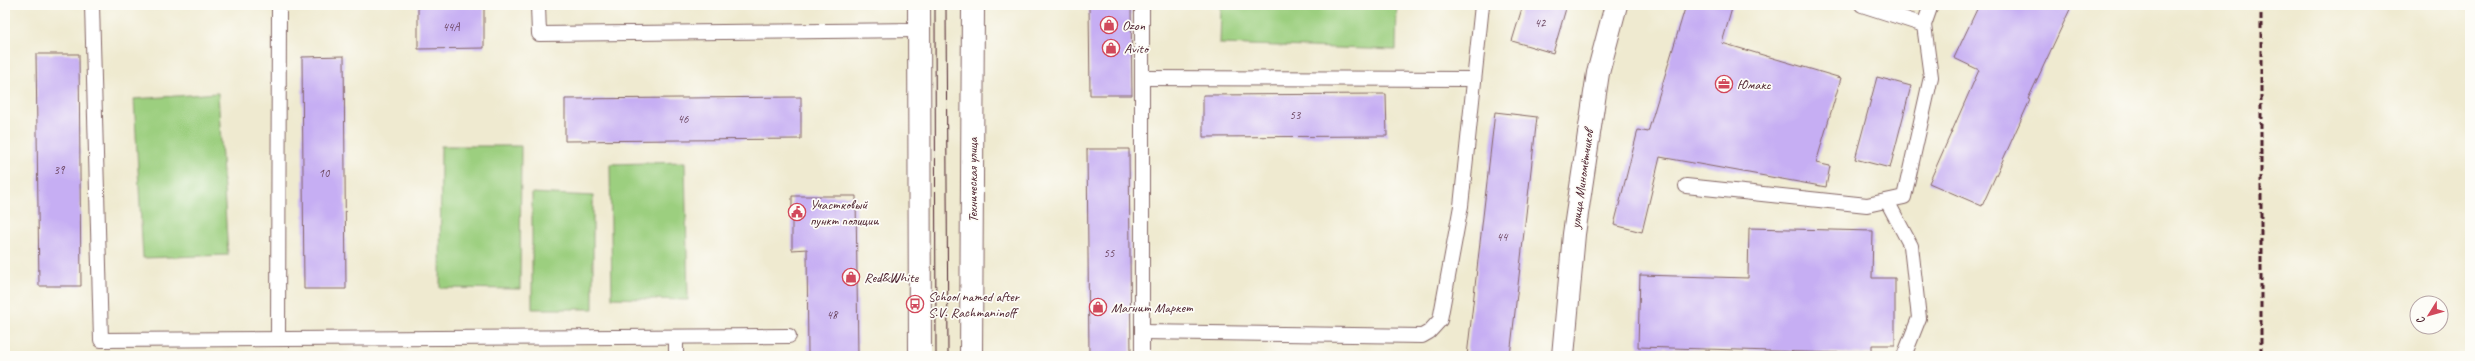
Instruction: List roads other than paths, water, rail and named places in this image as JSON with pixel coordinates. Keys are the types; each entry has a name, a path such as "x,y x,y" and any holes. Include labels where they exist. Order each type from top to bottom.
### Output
{"street":[{"path":"920,5 920,356"},
{"name":"Техническая улица","path":"971,356 973,5"},
{"name":"улица Миномётчиков","path":"1563,356 1574,234 1598,73 1616,5"}],"lane":[{"path":"92,5 101,340 788,336"},
{"path":"278,339 279,5"},
{"path":"538,5 539,34 919,30"},
{"path":"1142,5 1142,356"},
{"path":"1142,332 1422,336 1429,332 1440,320 1461,206 1482,5"},
{"path":"1862,5 1924,25"},
{"path":"1686,186 1867,205 1904,197 1931,77 1924,25 1931,5"},
{"path":"1142,78 1474,79"},
{"path":"1887,201 1911,246 1919,318 1904,356"},
{"path":"676,337 676,356"}],"tram line":[{"path":"935,5 936,356"},
{"path":"946,5 948,356"}],"railway":[{"path":"2261,5 2261,356"}],"place":[{"name":"Ozon","path":"1109,25"},
{"name":"Avito","path":"1111,48"},
{"name":"Юмакс","path":"1724,84"},
{"name":"Участковый пункт полиции","path":"797,212"},
{"name":"Red&White","path":"851,277"},
{"name":"School named after S.V. Rachmaninoff","path":"915,304"},
{"name":"Магнит Маркет","path":"1098,307"}]}
